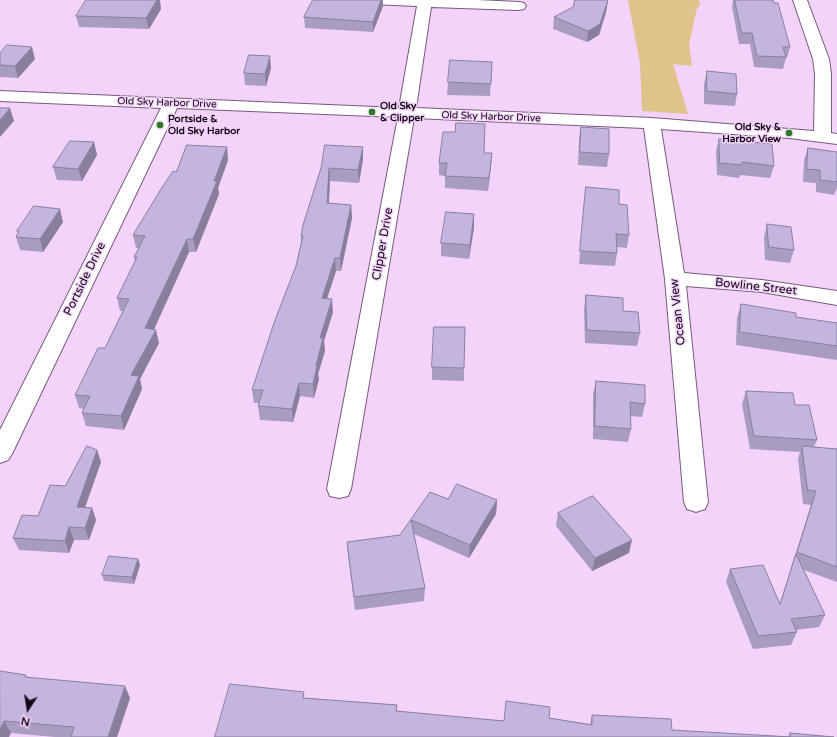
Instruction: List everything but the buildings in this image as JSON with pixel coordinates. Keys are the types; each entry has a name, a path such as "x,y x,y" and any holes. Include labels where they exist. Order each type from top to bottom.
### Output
{"street":[{"path":"371,0 519,6"},
{"path":"800,0 821,59 830,138"},
{"name":"Clipper Drive","path":"339,489 407,114 425,1"},
{"name":"Old Sky Harbor Drive","path":"0,96 652,123 830,138"},
{"name":"Portside Drive","path":"0,454 171,103"},
{"name":"Ocean View","path":"652,123 675,278 696,502"},
{"name":"Bowline Street","path":"675,278 762,286 837,298"}],"shaded area":[{"path":"628,0 699,0 700,5 697,8 689,45 692,66 673,64 688,114 642,111 640,63"}],"place":[{"name":"Old Sky & Clipper","path":"372,112"},
{"name":"Portside & Old Sky Harbor","path":"160,125"},
{"name":"Old Sky & Harbor View","path":"789,133"}]}
